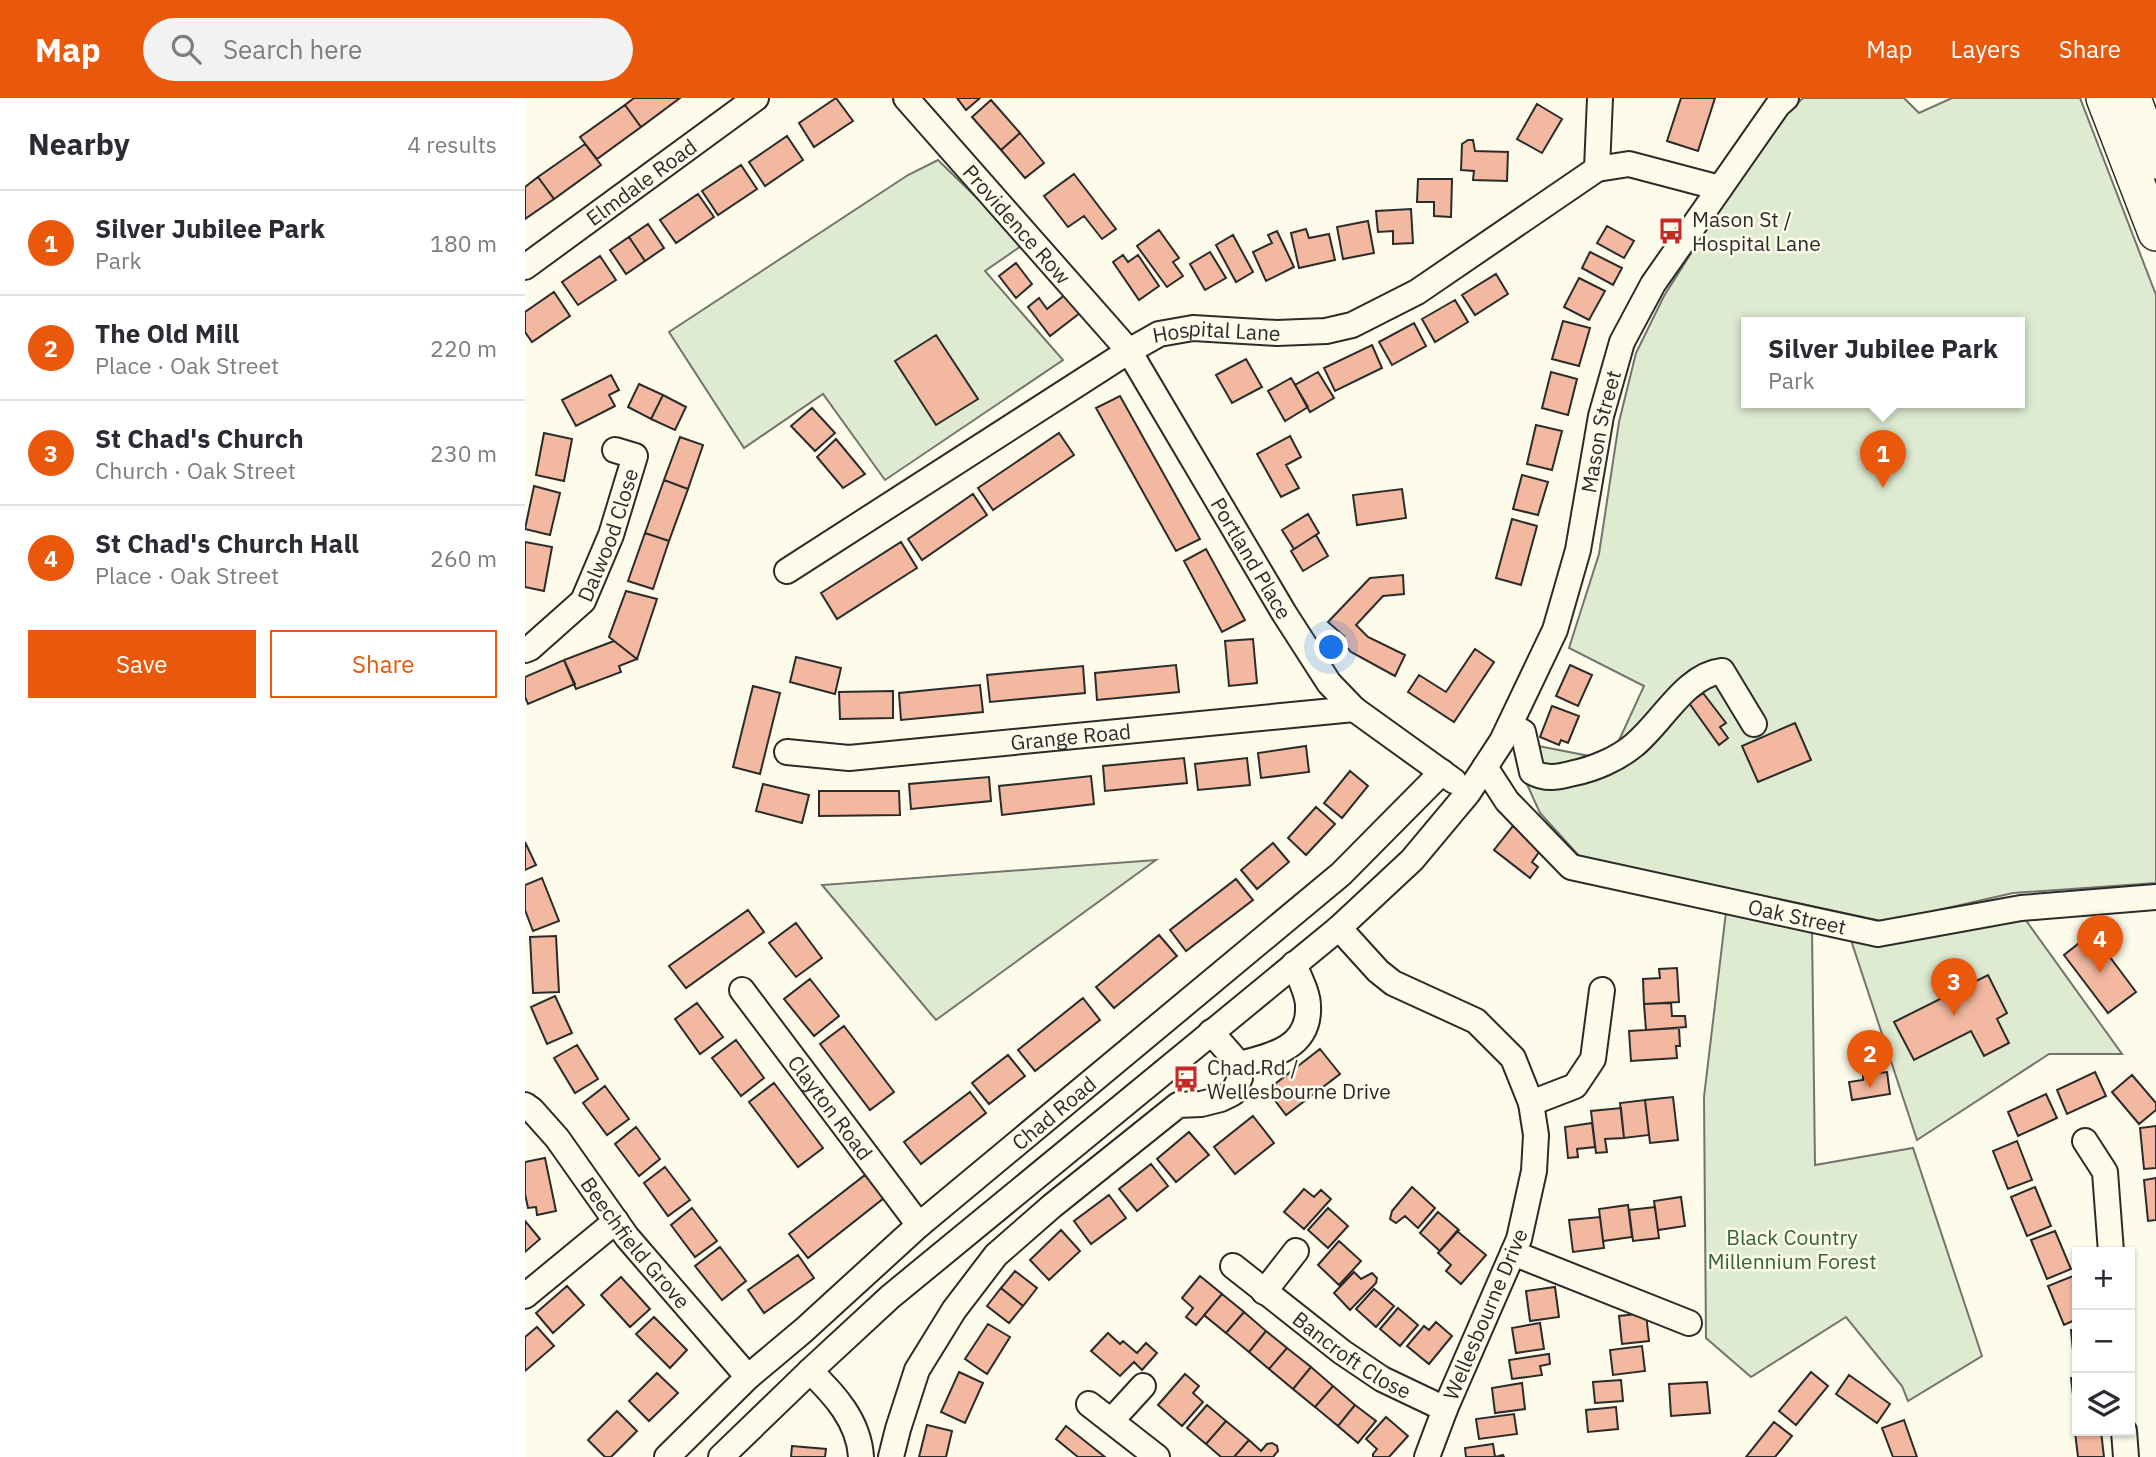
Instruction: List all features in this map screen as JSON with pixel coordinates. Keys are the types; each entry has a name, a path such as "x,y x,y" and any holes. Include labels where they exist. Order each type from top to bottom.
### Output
{"highway":[{"path":"2104,98 2156,233"},
{"path":"2133,98 2156,161"}],"street":[{"name":"Elmdale Road","path":"525,267 756,98"},
{"name":"Providence Row","path":"906,98 1129,351"},
{"path":"1599,98 1597,169 1629,164 1720,188"},
{"name":"Mason Street","path":"1468,793 1502,741 1555,630 1574,564 1601,416 1622,342 1653,285 1778,105 1786,98"},
{"name":"Hospital Lane","path":"787,571 1159,334 1193,328 1277,333 1327,331 1352,325 1417,292 1597,169"},
{"name":"Portland Place","path":"1129,351 1284,613 1329,683 1354,709 1468,793"},
{"name":"Dalwood Close","path":"525,650 583,601 611,535 635,456 615,450"},
{"path":"1510,725 1523,732 1532,772 1541,776 1557,777 1591,769 1632,747 1693,682 1710,672 1722,671 1753,724"},
{"name":"Grange Road","path":"787,752 849,758 1354,709"},
{"name":"Oak Street","path":"1485,767 1507,801 1571,867 1878,934 2021,908 2156,897"},
{"name":"Chad Road","path":"667,1457 748,1377 919,1225 1341,874 1442,772"},
{"name":"Chad Road","path":"721,1457 810,1371 942,1252 1339,928 1412,860 1468,793"},
{"name":"Wellesbourne Drive","path":"1339,928 1378,971 1393,983 1476,1021 1513,1058 1531,1103 1536,1135 1534,1171 1525,1219 1427,1457"},
{"path":"1239,1064 1285,1049 1298,1039 1306,1028 1308,1004 1294,964"},
{"name":"Clayton Road","path":"742,990 919,1225"},
{"path":"1531,1103 1575,1086 1593,1059 1602,990"},
{"path":"891,1457 917,1370 954,1310 996,1255 1052,1206 1178,1105 1201,1104 1233,1093 1240,1078 1239,1064 1211,1032"},
{"name":"Beechfield Grove","path":"525,1105 558,1138 627,1237 748,1377"},
{"path":"2085,1141 2105,1172 2111,1247"},
{"path":"525,1296 615,1221"},
{"path":"1263,1292 1296,1251"},
{"path":"1513,1253 1689,1322"},
{"name":"Bancroft Close","path":"1233,1266 1342,1352 1382,1379 1445,1409"},
{"path":"810,1371 833,1393 852,1423 861,1457"},
{"path":"1111,1421 1143,1386"},
{"path":"1089,1404 1157,1457"},
{"path":"2124,1436 2126,1457"}],"green space":[{"path":"1803,98 1904,98 1919,113 1952,98 2080,98 2156,295 2156,883 2013,893 1886,922 1580,857 1540,813 1525,780 1528,744 1610,760 1644,686 1569,648 1599,554 1619,422 1636,353 1664,296 1724,201 1788,112"},
{"path":"938,160 1024,244 985,271 1063,360 885,480 823,394 744,448 669,332 908,175"},
{"path":"1156,860 936,1020 822,885"},
{"name":"Black Country Millennium Forest","path":"1726,912 1812,930 1815,1165 1913,1148 1982,1356 1908,1401 1902,1386 1846,1317 1751,1377 1706,1338 1704,1097"},
{"path":"2025,919 2122,1054 2049,1054 1917,1140 1850,937"}],"building":[{"path":"634,98 680,98 641,127 625,105"},
{"path":"836,98 853,121 814,147 799,123"},
{"path":"957,98 980,98 966,110"},
{"path":"1681,98 1715,98 1698,151 1667,141"},
{"path":"991,100 1020,133 1001,150 972,117"},
{"path":"1537,104 1562,119 1542,153 1517,139"},
{"path":"625,105 641,127 597,159 580,137"},
{"path":"1020,133 1044,163 1025,178 1001,150"},
{"path":"787,136 803,160 765,186 749,162"},
{"path":"1473,140 1475,151 1508,152 1507,181 1473,180 1474,171 1461,170 1462,144"},
{"path":"585,144 601,165 554,199 538,177"},
{"path":"741,165 757,189 718,215 702,191"},
{"path":"1074,174 1116,229 1102,239 1084,216 1068,227 1044,196"},
{"path":"538,177 554,199 525,219 525,187"},
{"path":"1418,179 1452,179 1451,217 1434,216 1434,202 1417,202"},
{"path":"698,194 714,217 676,243 660,220"},
{"path":"1411,209 1413,243 1393,244 1393,231 1378,232 1376,211"},
{"path":"1368,221 1374,253 1343,259 1337,227"},
{"path":"648,224 664,248 645,261 629,237"},
{"path":"1607,226 1634,241 1624,258 1597,243"},
{"path":"1306,229 1309,238 1329,234 1335,260 1299,268 1291,233"},
{"path":"1159,230 1179,258 1173,262 1183,276 1167,287 1137,246"},
{"path":"1277,231 1294,267 1266,281 1253,252 1272,243 1268,235"},
{"path":"1233,235 1253,272 1236,282 1216,245"},
{"path":"629,237 645,261 626,274 610,250"},
{"path":"1210,252 1226,278 1205,290 1190,264"},
{"path":"1590,252 1622,268 1613,285 1582,268"},
{"path":"1123,255 1128,262 1138,255 1159,286 1139,300 1113,262"},
{"path":"600,256 616,280 578,305 562,282"},
{"path":"1016,263 1032,284 1016,298 999,276"},
{"path":"1496,274 1508,294 1475,315 1462,295"},
{"path":"1579,278 1605,291 1589,320 1564,307"},
{"path":"554,292 570,316 532,342 525,332 525,312"},
{"path":"1066,294 1080,313 1050,336 1028,307 1039,298 1047,309"},
{"path":"1455,300 1468,322 1435,342 1422,319"},
{"path":"1563,321 1590,328 1579,366 1552,359"},
{"path":"1414,323 1426,346 1392,365 1379,342"},
{"path":"936,335 978,399 936,425 895,361"},
{"path":"1372,345 1382,368 1335,391 1324,368"},
{"path":"1246,359 1262,387 1232,403 1216,375"},
{"path":"1318,372 1334,398 1310,412 1295,385"},
{"path":"1551,372 1577,379 1568,415 1542,408"},
{"path":"611,375 619,390 609,395 615,406 576,426 562,400"},
{"path":"1291,378 1308,407 1285,421 1268,391"},
{"path":"639,384 663,395 651,419 628,407"},
{"path":"663,395 686,407 675,430 651,419"},
{"path":"1120,396 1200,539 1176,551 1096,408"},
{"path":"812,408 835,433 815,451 791,426"},
{"path":"1536,425 1562,431 1552,470 1527,464"},
{"path":"544,433 572,439 564,481 536,475"},
{"path":"1059,433 1074,455 993,510 978,488"},
{"path":"1290,436 1301,457 1286,465 1299,488 1281,497 1257,454"},
{"path":"680,437 703,445 688,489 664,480"},
{"path":"836,439 865,474 843,488 817,457"},
{"path":"1522,475 1548,482 1538,515 1513,509"},
{"path":"664,480 688,489 669,541 645,533"},
{"path":"534,486 560,493 550,535 525,529"},
{"path":"1402,489 1406,518 1357,525 1353,495"},
{"path":"973,494 987,515 922,560 908,539"},
{"path":"1308,514 1319,533 1294,549 1282,530"},
{"path":"1512,519 1537,526 1521,585 1496,578"},
{"path":"645,533 669,541 653,589 628,581"},
{"path":"1316,535 1328,556 1303,571 1291,551"},
{"path":"525,542 552,547 544,591 525,587"},
{"path":"901,542 917,568 837,619 821,593"},
{"path":"1206,549 1245,620 1222,632 1184,561"},
{"path":"1403,575 1404,594 1383,596 1356,625 1368,637 1405,655 1395,676 1351,652 1340,640 1344,636 1328,622 1370,578"},
{"path":"626,591 657,599 637,659 609,637"},
{"path":"1253,639 1257,683 1229,686 1225,641"},
{"path":"614,641 637,659 619,666 621,672 576,689 564,660"},
{"path":"1475,649 1494,662 1454,722 1408,692 1419,675 1446,692"},
{"path":"796,657 841,668 835,694 790,682"},
{"path":"564,660 575,684 528,704 525,697 525,677"},
{"path":"1176,665 1179,692 1097,700 1095,673"},
{"path":"1570,665 1592,675 1578,706 1556,696"},
{"path":"1083,666 1085,693 990,702 987,675"},
{"path":"980,685 983,712 901,720 899,693"},
{"path":"753,686 780,693 760,774 733,767"},
{"path":"893,691 893,718 840,719 839,692"},
{"path":"1703,693 1726,723 1720,727 1728,738 1719,745 1689,703"},
{"path":"1552,706 1579,716 1568,743 1561,740 1559,745 1540,737"},
{"path":"1795,723 1811,760 1758,782 1742,746"},
{"path":"1306,746 1309,772 1261,778 1258,753"},
{"path":"1184,758 1187,783 1105,791 1103,766"},
{"path":"1247,758 1250,785 1198,790 1195,764"},
{"path":"1350,771 1368,786 1342,818 1324,803"},
{"path":"1091,776 1094,804 1002,815 999,786"},
{"path":"989,777 991,801 911,809 909,784"},
{"path":"763,784 809,795 802,823 756,811"},
{"path":"819,791 899,791 900,815 819,816"},
{"path":"1316,807 1335,824 1306,855 1288,838"},
{"path":"1513,826 1542,848 1532,862 1538,867 1530,878 1494,850"},
{"path":"525,842 536,865 525,870"},
{"path":"1273,843 1289,862 1257,889 1241,870"},
{"path":"542,878 559,921 533,931 525,910 525,885"},
{"path":"1236,879 1253,900 1186,951 1170,930"},
{"path":"748,910 764,932 686,988 669,966"},
{"path":"796,923 822,958 796,977 769,943"},
{"path":"2092,933 2136,992 2108,1013 2064,955"},
{"path":"1159,935 1177,956 1114,1008 1096,987"},
{"path":"556,936 559,992 533,993 530,937"},
{"path":"1677,968 1679,1002 1644,1004 1643,979 1660,978 1659,969"},
{"path":"1988,975 2007,1013 1997,1019 2009,1043 1984,1056 1971,1031 1914,1060 1894,1022"},
{"path":"810,979 839,1016 814,1036 784,999"},
{"path":"555,996 572,1033 547,1044 531,1007"},
{"path":"1083,998 1100,1020 1035,1071 1018,1050"},
{"path":"697,1003 723,1037 700,1054 675,1019"},
{"path":"1671,1003 1672,1016 1685,1016 1686,1027 1646,1030 1644,1004"},
{"path":"844,1026 894,1092 870,1110 820,1044"},
{"path":"1679,1028 1680,1046 1676,1046 1677,1058 1631,1061 1629,1031"},
{"path":"736,1040 764,1078 741,1096 712,1058"},
{"path":"577,1045 598,1079 575,1093 554,1058"},
{"path":"1320,1049 1340,1074 1286,1115 1267,1090"},
{"path":"1008,1055 1025,1076 989,1104 972,1083"},
{"path":"1887,1072 1890,1094 1852,1100 1849,1082 1863,1080 1863,1075"},
{"path":"2095,1072 2106,1096 2067,1114 2057,1090"},
{"path":"2132,1075 2156,1103 2156,1110 2139,1124 2112,1092"},
{"path":"774,1083 823,1148 798,1167 749,1102"},
{"path":"605,1086 629,1119 607,1135 583,1103"},
{"path":"970,1092 986,1113 921,1164 904,1142"},
{"path":"2046,1094 2057,1118 2018,1136 2008,1112"},
{"path":"1673,1097 1678,1140 1650,1143 1645,1100"},
{"path":"1645,1100 1649,1135 1624,1138 1620,1103"},
{"path":"1621,1108 1624,1138 1605,1139 1607,1152 1596,1153 1591,1111"},
{"path":"1253,1116 1274,1143 1235,1174 1214,1147"},
{"path":"1592,1123 1595,1147 1577,1149 1578,1157 1568,1158 1565,1127"},
{"path":"2156,1126 2156,1168 2144,1169 2140,1128"},
{"path":"636,1127 660,1159 639,1176 615,1144"},
{"path":"1189,1132 1209,1155 1176,1182 1157,1159"},
{"path":"2017,1141 2032,1180 2008,1189 1993,1151"},
{"path":"545,1158 556,1211 537,1215 536,1207 528,1208 525,1162"},
{"path":"1151,1164 1168,1186 1137,1211 1119,1189"},
{"path":"665,1167 690,1200 668,1216 644,1183"},
{"path":"865,1175 884,1198 808,1258 789,1234"},
{"path":"2156,1178 2156,1220 2148,1221 2144,1180"},
{"path":"1412,1187 1435,1208 1418,1228 1405,1216 1396,1223 1390,1219 1392,1211"},
{"path":"2035,1187 2051,1226 2027,1236 2011,1197"},
{"path":"1304,1189 1314,1197 1321,1190 1331,1199 1304,1229 1284,1212"},
{"path":"1109,1195 1126,1218 1091,1244 1074,1221"},
{"path":"1681,1197 1685,1226 1658,1230 1654,1201"},
{"path":"1628,1205 1632,1237 1603,1241 1599,1209"},
{"path":"1655,1207 1659,1238 1633,1241 1629,1210"},
{"path":"692,1208 717,1241 695,1257 671,1225"},
{"path":"1328,1208 1348,1226 1328,1248 1308,1230"},
{"path":"1438,1212 1459,1230 1440,1251 1420,1233"},
{"path":"1600,1217 1604,1248 1573,1252 1569,1220"},
{"path":"525,1221 540,1239 525,1252"},
{"path":"1061,1230 1080,1251 1049,1280 1030,1260"},
{"path":"1457,1231 1486,1255 1461,1284 1446,1271 1451,1265 1438,1253"},
{"path":"2055,1231 2071,1269 2047,1279 2031,1240"},
{"path":"1339,1241 1361,1261 1339,1285 1318,1265"},
{"path":"720,1247 746,1281 722,1300 695,1266"},
{"path":"798,1255 814,1278 764,1313 748,1290"},
{"path":"1015,1271 1037,1288 1023,1306 1001,1288"},
{"path":"1354,1272 1361,1279 1372,1273 1377,1278 1376,1283 1350,1310 1334,1293"},
{"path":"1200,1276 1222,1294 1196,1325 1186,1317 1193,1308 1182,1298"},
{"path":"2072,1276 2072,1321 2064,1325 2048,1286"},
{"path":"621,1277 650,1309 630,1327 601,1295"},
{"path":"567,1286 584,1305 553,1333 536,1313"},
{"path":"1555,1287 1559,1317 1530,1321 1526,1291"},
{"path":"1001,1288 1023,1306 1009,1323 987,1306"},
{"path":"1374,1289 1394,1306 1376,1327 1356,1309"},
{"path":"1222,1294 1244,1312 1226,1333 1204,1315"},
{"path":"1398,1308 1418,1325 1400,1346 1380,1329"},
{"path":"1244,1312 1266,1331 1249,1352 1226,1333"},
{"path":"1646,1313 1649,1341 1622,1344 1619,1316"},
{"path":"654,1317 687,1350 670,1368 636,1334"},
{"path":"1436,1322 1452,1336 1429,1364 1407,1346 1424,1326 1429,1330"},
{"path":"1540,1323 1544,1349 1516,1353 1512,1328"},
{"path":"988,1324 1010,1337 987,1374 965,1359"},
{"path":"537,1327 554,1346 525,1371 525,1337"},
{"path":"1266,1331 1287,1348 1269,1369 1249,1352"},
{"path":"1108,1333 1120,1344 1123,1341 1137,1353 1146,1343 1157,1353 1142,1370 1134,1362 1120,1376 1091,1351"},
{"path":"1642,1346 1645,1371 1613,1375 1610,1350"},
{"path":"1287,1348 1311,1367 1293,1389 1269,1369"},
{"path":"1549,1354 1550,1364 1540,1366 1542,1375 1512,1379 1509,1360"},
{"path":"1311,1367 1333,1386 1315,1407 1293,1389"},
{"path":"959,1372 983,1383 965,1423 941,1412"},
{"path":"1811,1372 1828,1386 1796,1425 1779,1411"},
{"path":"657,1373 678,1393 649,1421 629,1401"},
{"path":"1185,1374 1199,1386 1193,1393 1203,1402 1182,1426 1158,1405"},
{"path":"1849,1375 1890,1404 1877,1423 1836,1394"},
{"path":"1621,1380 1623,1401 1595,1403 1593,1382"},
{"path":"1707,1382 1710,1413 1671,1416 1669,1384"},
{"path":"1522,1383 1525,1409 1495,1413 1492,1388"},
{"path":"1333,1386 1355,1405 1338,1426 1315,1407"},
{"path":"1207,1405 1226,1421 1206,1444 1187,1428"},
{"path":"1355,1405 1376,1421 1358,1443 1338,1426"},
{"path":"1616,1407 1618,1429 1588,1432 1586,1410"},
{"path":"617,1411 637,1431 611,1457 605,1457 588,1440"},
{"path":"1514,1414 1517,1434 1479,1439 1476,1419"},
{"path":"1386,1417 1408,1436 1389,1457 1373,1457 1377,1449 1366,1439"},
{"path":"1904,1420 1917,1457 1893,1457 1882,1428"},
{"path":"1226,1421 1249,1440 1234,1457 1221,1457 1206,1444"},
{"path":"1774,1422 1792,1436 1775,1457 1746,1457"},
{"path":"927,1425 952,1431 946,1457 919,1457"},
{"path":"1066,1426 1105,1457 1078,1457 1056,1439"},
{"path":"2075,1436 2102,1436 2104,1457 2078,1457"},
{"path":"1249,1440 1261,1451 1267,1444 1272,1443 1277,1446 1278,1451 1273,1457 1234,1457"},
{"path":"1493,1444 1495,1457 1466,1457 1465,1448"},
{"path":"792,1446 826,1449 825,1457 791,1457"}],"place":[{"name":"Mason St / Hospital Lane","path":"1671,231"},
{"name":"Silver Jubilee Park","path":"1883,488"},
{"name":"St Chad's Church Hall","path":"2100,973"},
{"name":"St Chad's Church","path":"1954,1016"},
{"name":"Chad Rd / Wellesbourne Drive","path":"1186,1079"},
{"name":"The Old Mill","path":"1870,1088"}]}
